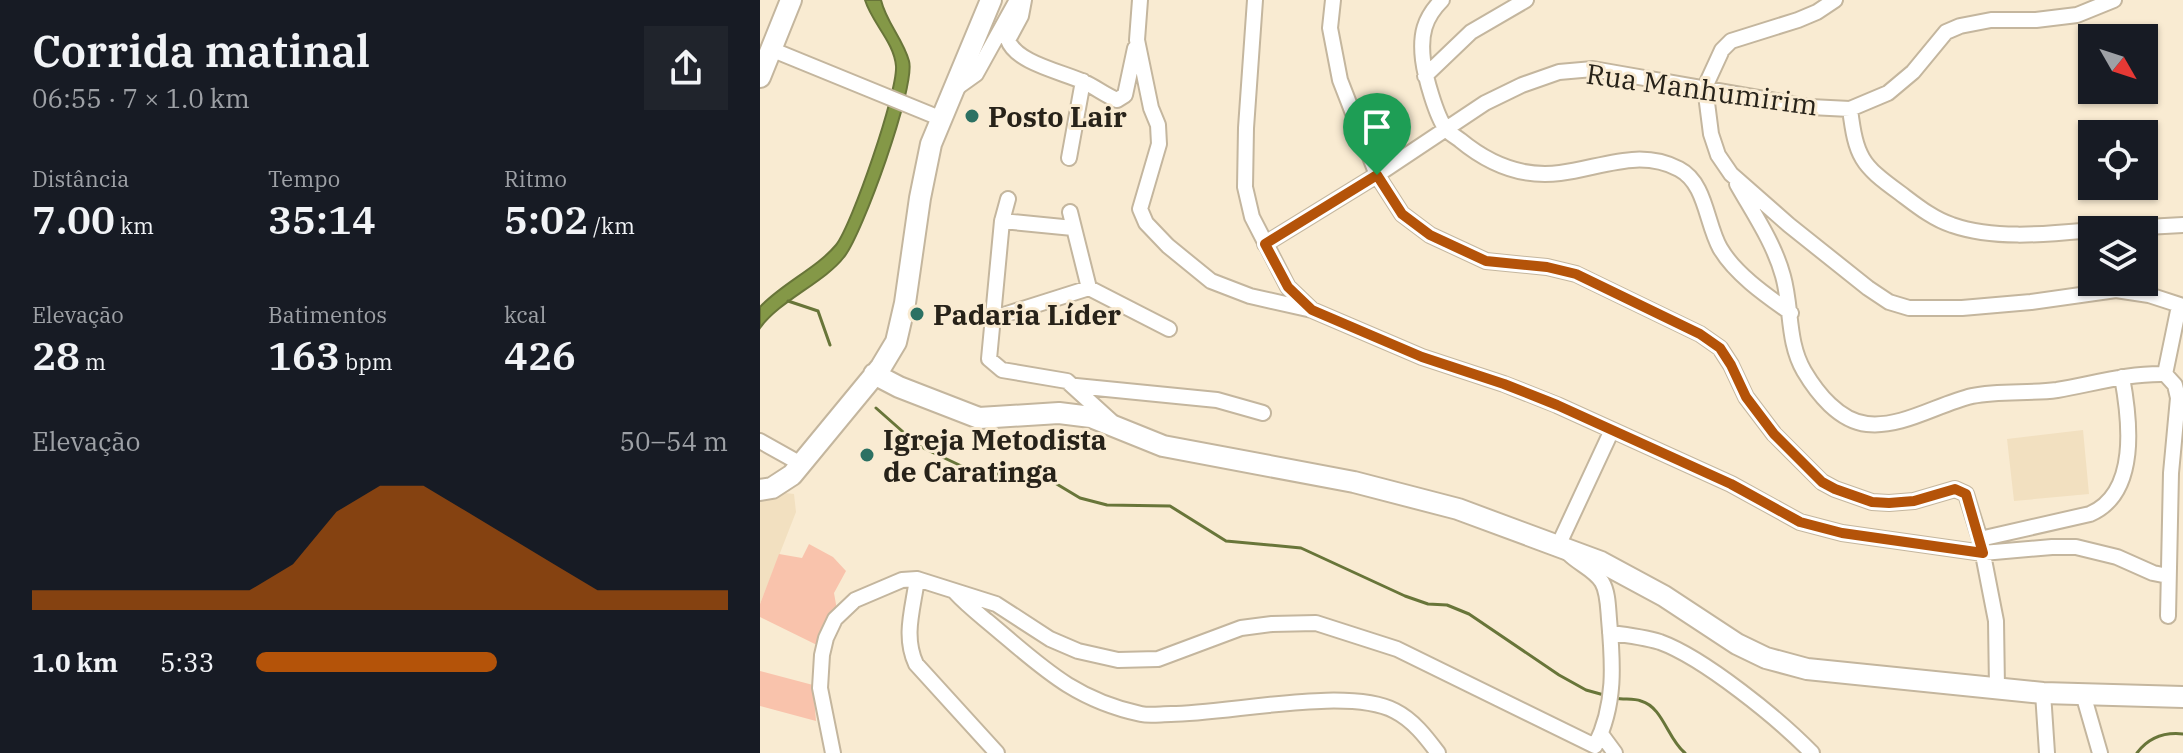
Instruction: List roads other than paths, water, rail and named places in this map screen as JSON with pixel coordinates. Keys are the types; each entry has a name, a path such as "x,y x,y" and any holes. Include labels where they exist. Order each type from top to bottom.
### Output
{"street":[{"path":"760,77 791,0"},
{"path":"760,490 783,482 801,464 896,342 931,144 991,0"},
{"path":"955,89 976,74 1017,0"},
{"path":"1024,0 1021,16 1008,40 1011,47 1034,62 1083,81 1117,100 1123,98 1137,40 1140,0"},
{"path":"1255,0 1245,139 1245,187 1252,217 1288,287 1312,310"},
{"path":"1333,0 1330,28 1340,80 1377,175 1402,214 1430,235 1486,261 1547,267 1576,274 1700,334 1720,348 1746,397 1774,434 1822,482 1835,489 1872,502 1889,503 1914,501 1949,490 1960,489 1966,494 1982,546 1996,621 1997,688"},
{"path":"1442,0 1427,18 1421,37 1425,76 1446,129 1484,159 1504,168 1531,173 1560,173 1618,159 1655,161 1680,169 1695,182 1720,248 1742,273 1791,313"},
{"path":"1425,76 1471,32 1526,0"},
{"path":"1835,0 1798,20 1731,41 1712,67 1705,87 1711,134 1718,155 1774,249 1783,275 1791,313 1792,337 1802,369 1832,406 1848,418 1865,424 1898,420 1972,397 2165,374"},
{"path":"2078,230 2006,233 1975,231 1950,225 1906,198 1860,159 1853,137 1850,109 1888,93 1913,72 1946,32 1960,26 1991,20 2036,20 2077,15 2114,0"},
{"path":"1137,40 1151,108 1158,125 1159,144 1140,209 1146,223 1168,246 1211,281 1250,296 1312,310 1422,357 1504,384 1731,484 1800,522 1842,533 1982,546 2076,547 2117,557 2153,573 2168,576"},
{"path":"773,50 942,119"},
{"name":"Rua Manhumirim","path":"1265,244 1485,103 1559,72 1593,69 1810,107 1850,109"},
{"path":"1069,158 1083,81"},
{"path":"1731,174 1868,288 1889,302 1909,308 1962,308 2116,290 2149,295 2181,306 2165,374"},
{"path":"1008,199 1002,221 991,319 989,359 995,365 1002,370 1055,377 1075,386 1217,400 1263,413"},
{"path":"1070,212 1089,288"},
{"path":"1002,221 1073,228"},
{"path":"2158,226 2183,225"},
{"path":"991,319 1089,288 1169,329"},
{"path":"874,374 979,418 1059,413 1091,417 1163,446 1354,482 1458,509 1601,562 1737,644 1766,658 1828,672 2043,693 2183,697"},
{"path":"2165,374 2175,385 2178,398 2171,473 2168,616"},
{"path":"1982,546 2090,514 2106,506 2115,494 2123,472 2129,438 2122,377"},
{"path":"1075,386 1114,424"},
{"path":"1560,547 1612,430"},
{"path":"760,443 801,464"},
{"path":"1560,547 1604,585 1614,660 1613,683 1608,709 1595,744"},
{"path":"917,579 908,638 910,651 916,664 997,753"},
{"path":"833,753 820,688 822,655 835,619 855,600 888,584 917,579 996,604 1050,639 1078,651 1118,660 1158,659 1241,628 1316,623 1409,654 1615,753"},
{"path":"952,589 971,609 1060,683 1096,699 1143,714 1193,714 1303,703 1363,702 1395,711 1423,733 1438,753"},
{"path":"1610,633 1638,636 1686,655 1780,724 1812,753"},
{"path":"2043,693 2047,753"},
{"path":"2083,694 2100,753"}],"waterway":[{"path":"788,301 818,311 830,345"},
{"path":"876,408 919,446 972,471 1050,480 1080,498 1107,505 1170,506 1226,541 1301,548 1405,596 1428,604 1447,605 1469,614 1559,675 1586,690 1604,695"},
{"path":"1615,698 1649,704 1685,753"},
{"path":"2137,753 2157,737 2183,734"}],"place":[{"name":"Posto Lair","path":"972,116"},
{"name":"Padaria Líder","path":"917,314"},
{"name":"Igreja Metodista de Caratinga","path":"867,455"}]}
